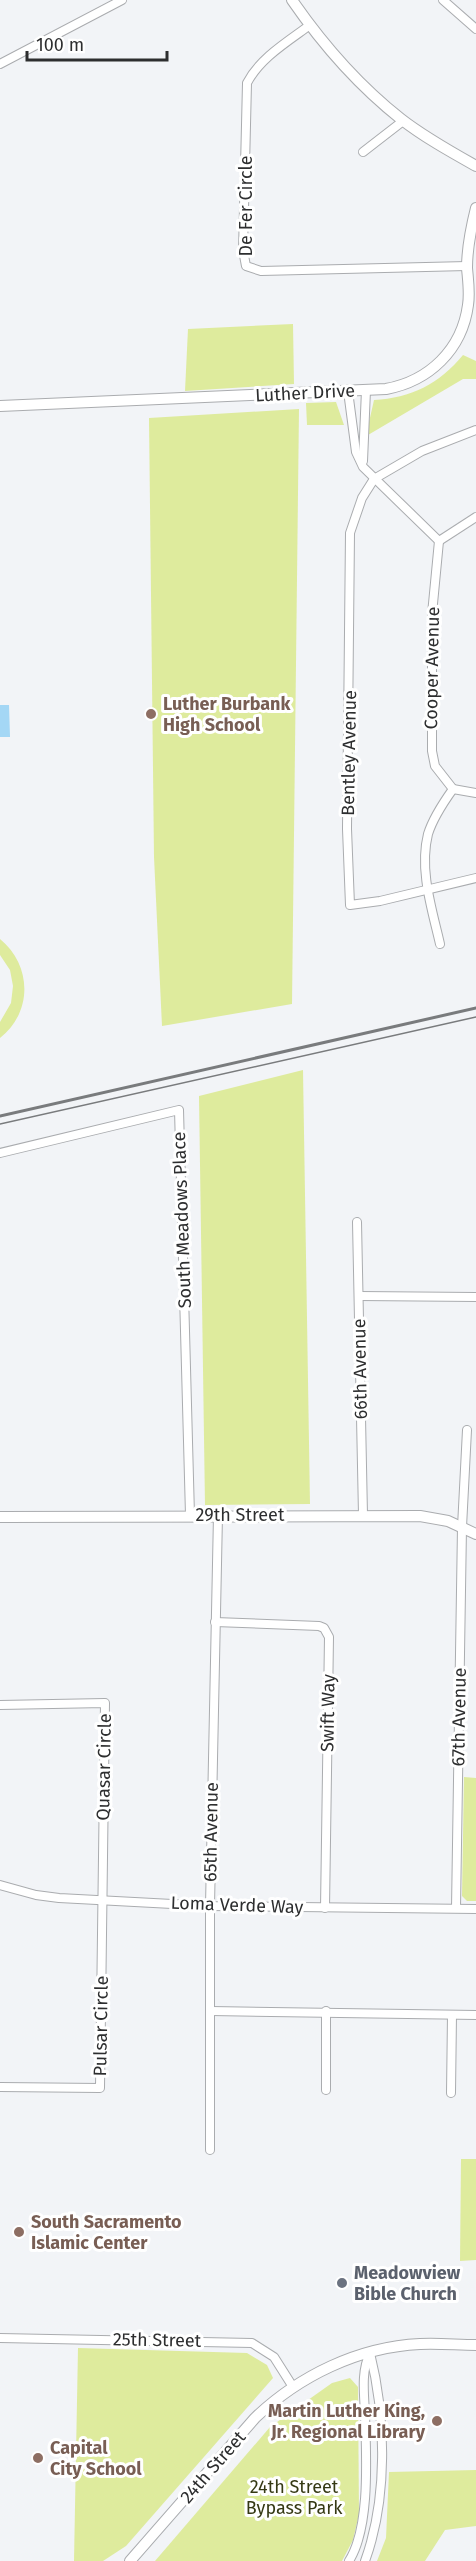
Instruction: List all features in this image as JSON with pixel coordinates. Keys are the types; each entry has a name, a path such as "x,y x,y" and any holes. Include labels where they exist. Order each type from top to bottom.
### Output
{"street":[{"path":"0,64 122,0"},
{"path":"292,0 330,52 375,98 403,121 476,166"},
{"path":"443,0 476,30"},
{"name":"De Fer Circle","path":"310,25 253,71 247,83 243,250 246,266 261,272 467,266"},
{"path":"363,152 403,121"},
{"name":"Luther Drive","path":"0,406 386,389 405,384 426,374 444,359 457,340 466,317 469,294 468,245 476,208"},
{"path":"363,467 366,390"},
{"path":"348,391 356,452 363,467 374,479 439,541 476,517"},
{"path":"374,479 422,451 476,430"},
{"name":"Bentley Avenue","path":"374,479 362,498 350,534 348,829 350,904 380,901 476,878"},
{"name":"Cooper Avenue","path":"439,541 432,614 432,752 435,766 453,789"},
{"path":"440,944 427,889 425,854 429,833 439,810 453,789 476,793"},
{"name":"South Meadows Place","path":"0,1153 180,1110 190,1515"},
{"name":"66th Avenue","path":"357,1222 363,1515"},
{"path":"359,1296 476,1298"},
{"name":"67th Avenue","path":"456,1908 462,1527 467,1430"},
{"name":"29th Street","path":"0,1517 190,1515 431,1517 476,1534"},
{"name":"65th Avenue","path":"210,2150 210,1906 218,1515"},
{"name":"Swift Way","path":"215,1622 319,1626 324,1628 329,1637 325,1908"},
{"name":"Quasar Circle","path":"0,1704 105,1703 103,1899"},
{"name":"Loma Verde Way","path":"0,1885 36,1895 210,1906 476,1909"},
{"name":"Pulsar Circle","path":"0,2087 100,2088 103,1899"},
{"path":"211,2011 476,2015"},
{"path":"326,2011 326,2090"},
{"path":"451,2093 452,2015"},
{"name":"25th Street","path":"0,2338 252,2343 274,2357 293,2387"},
{"name":"24th Street","path":"130,2561 248,2426 269,2405 293,2387 325,2368 370,2353 420,2344 476,2345"},
{"path":"349,2561 360,2532 362,2516 365,2454 364,2384 366,2361 370,2353"},
{"path":"365,2561 377,2518 381,2455 379,2398 370,2353"},
{"path":"365,2454 381,2455"},
{"path":"362,2516 377,2518"}],"green space":[{"path":"293,324 294,384 185,391 188,329"},
{"path":"463,355 476,361 476,379 463,379 368,435 374,400 400,396 423,388 444,374"},
{"path":"336,402 344,425 307,425 306,403"},
{"path":"299,409 292,1004 162,1026 154,857 149,418"},
{"path":"0,939 11,950 18,962 23,975 24,988 23,1002 18,1015 11,1027 0,1038 0,1022 11,1003 13,986 10,970 0,955"},
{"path":"303,1070 310,1504 205,1505 199,1096"},
{"path":"464,1777 476,1778 476,1901 467,1901 462,1896"},
{"path":"461,2159 476,2159 476,2260 460,2261"},
{"path":"78,2348 247,2353 267,2365 273,2378 126,2546 103,2561 74,2561"},
{"name":"24th Street Bypass Park","path":"350,2378 358,2387 359,2514 353,2540 342,2561 155,2561 270,2427 332,2383"},
{"path":"476,2470 476,2526 445,2530 425,2561 377,2561 386,2538 389,2472"}],"water":[{"path":"0,705 9,705 10,737 0,737"}],"tram line":[{"path":"0,1124 476,1017"}],"railway":[{"path":"0,1116 476,1008"}],"place":[{"name":"Luther Burbank High School","path":"151,714"},
{"name":"South Sacramento Islamic Center","path":"19,2232"},
{"name":"Meadowview Bible Church","path":"342,2283"},
{"name":"Martin Luther King, Jr. Regional Library","path":"437,2421"},
{"name":"Capital City School","path":"38,2458"}]}
